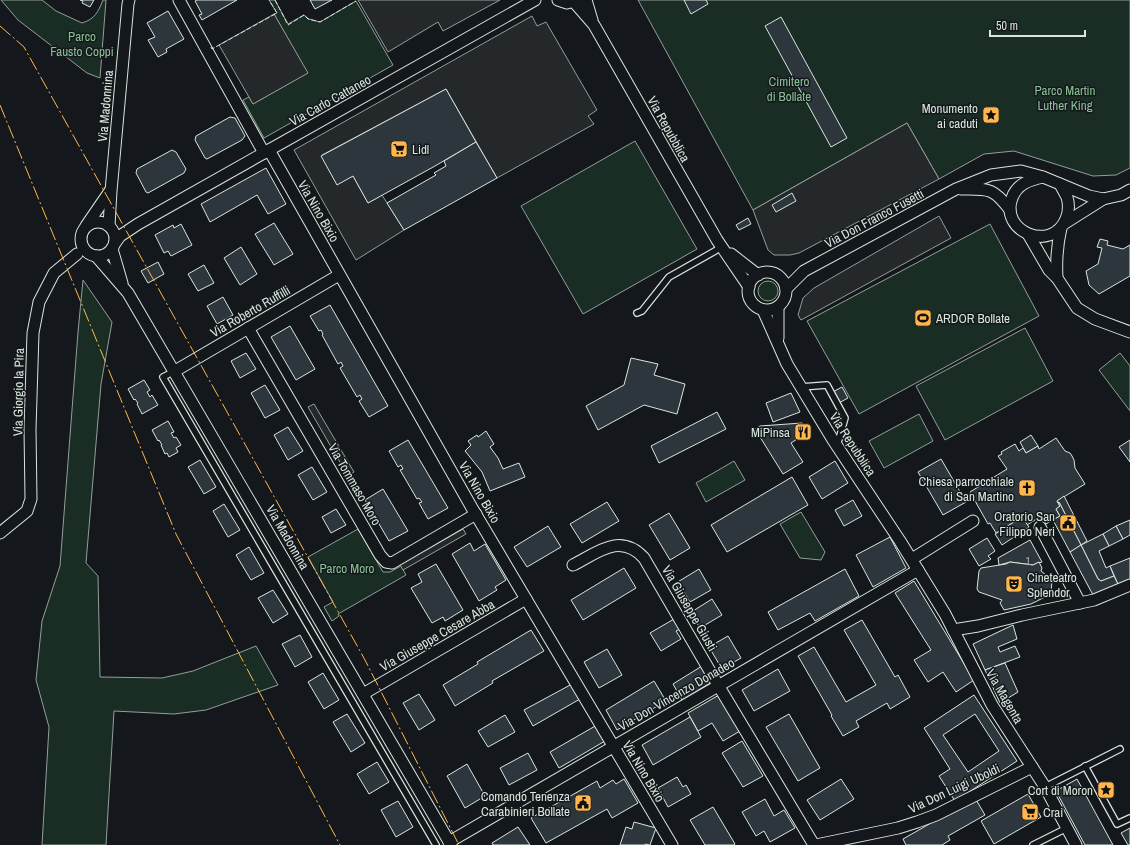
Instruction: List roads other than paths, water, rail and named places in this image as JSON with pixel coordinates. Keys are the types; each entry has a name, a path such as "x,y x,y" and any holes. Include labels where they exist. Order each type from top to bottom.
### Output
{"street":[{"name":"Via Nino Bixio","path":"179,0 476,514 672,845"},
{"name":"Via Carlo Cattaneo","path":"114,246 120,236 138,224 535,0"},
{"path":"558,0 567,3 576,1"},
{"name":"Via Repubblica","path":"586,0 594,25"},
{"name":"Via Madonnina","path":"110,226 111,191 128,1"},
{"name":"Via Repubblica","path":"576,1 594,25 668,155 722,246 749,287"},
{"name":"Via Don Franco Fusetti","path":"786,289 804,271 956,189 991,175 1021,171 1043,178"},
{"path":"1103,200 1043,178 1030,180 1022,184 1011,200 1010,210 1016,225 1028,234 1037,237 1045,236 1054,233 1062,225 1103,200 1121,195 1130,190"},
{"path":"1057,278 1057,245 1062,225 1068,215 1069,206 1060,184"},
{"name":"Via Don Franco Fusetti","path":"956,189 982,189 992,191 1001,197 1010,210"},
{"path":"83,230 87,226 98,222 110,226 116,238 114,246 105,255 96,256 86,251 83,247 81,236 83,230 111,191"},
{"name":"Via Carlo Cattaneo","path":"110,226 118,228 138,224"},
{"path":"1028,234 1049,270 1057,278 1077,308 1095,319 1130,332"},
{"name":"Via Madonnina","path":"114,246 122,286"},
{"name":"Via Repubblica","path":"722,246 758,275"},
{"name":"Via Giorgio la Pira","path":"0,533 27,510 31,499 30,429 33,333 39,302 54,273 77,254"},
{"name":"Via Madonnina","path":"96,256 128,293 450,844"},
{"name":"Via Don Franco Fusetti","path":"777,275 804,271"},
{"path":"768,272 777,275 782,279 786,289 784,299 778,307 768,310 757,308 753,304 748,293 749,287 754,278 768,272"},
{"name":"Via Roberto Ruffilli","path":"174,371 339,275"},
{"name":"Via Repubblica","path":"778,307 778,341"},
{"name":"Via Repubblica","path":"763,310 787,364 800,387 912,559"},
{"name":"Via Tommaso Moro","path":"248,328 380,555 386,562 392,563 476,514"},
{"path":"912,559 973,521"},
{"path":"1040,527 1080,603"},
{"name":"Via Giuseppe Giusti","path":"573,565 615,545 627,546 640,554 650,567 718,685 815,845"},
{"name":"Via Magenta","path":"912,559 954,630 992,705 1045,787 1076,845"},
{"name":"Via Don Vincenzo Donadeo","path":"450,844 718,685 918,570"},
{"path":"954,630 978,626 1100,598 1130,585"},
{"name":"Via Giuseppe Cesare Abba","path":"363,694 526,599"},
{"name":"Via Don Luigi Uboldi","path":"815,845 898,828 917,822 1032,767"}],"lane":[{"path":"637,313 642,311 668,277 722,246"},
{"path":"174,371 163,377 436,845"},
{"path":"800,387 827,385 845,418 837,446"},
{"path":"1045,787 1120,748"},
{"path":"1085,766 1117,824 1130,818"},
{"path":"1033,845 1067,828"}],"place":[{"name":"Monumento ai caduti","path":"991,115"},
{"name":"Lidl","path":"399,149"},
{"name":"ARDOR Bollate","path":"923,318"},
{"name":"MiPinsa","path":"803,432"},
{"name":"Chiesa parrocchiale di San Martino","path":"1027,488"},
{"name":"Oratorio San Filippo Neri","path":"1068,523"},
{"name":"Cineteatro Splendor","path":"1014,584"},
{"name":"Cort di Moron","path":"1106,790"},
{"name":"Comando Tenenza Carabinieri Bollate","path":"583,803"},
{"name":"Crai","path":"1030,812"}],"park label":[{"name":"Parco Fausto Coppi","path":"82,44"},
{"name":"Cimitero di Bollate","path":"789,88"},
{"name":"Parco Martin Luther King","path":"1065,98"},
{"name":"Parco Moro","path":"347,568"}]}
